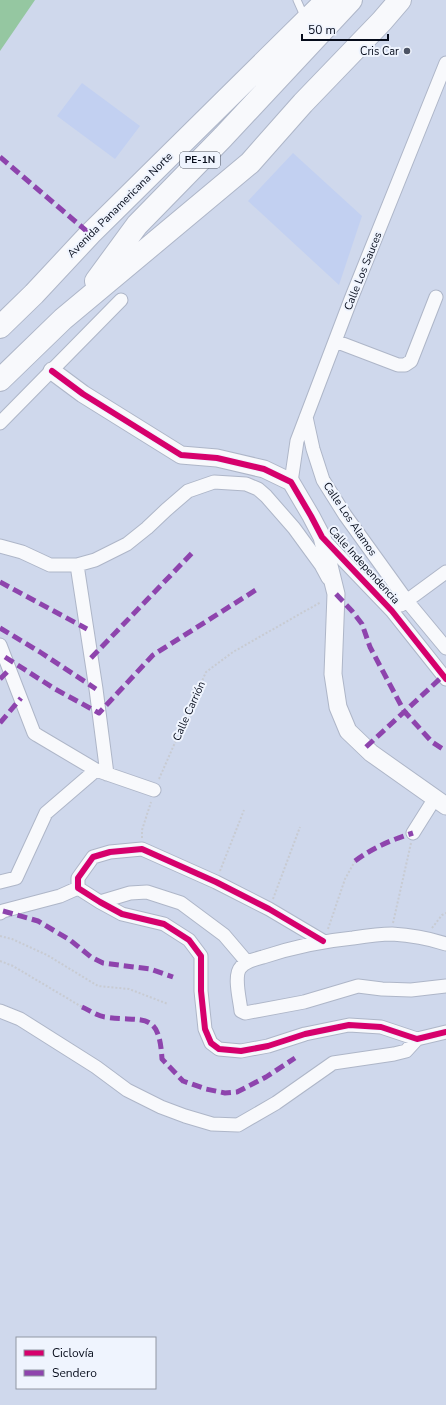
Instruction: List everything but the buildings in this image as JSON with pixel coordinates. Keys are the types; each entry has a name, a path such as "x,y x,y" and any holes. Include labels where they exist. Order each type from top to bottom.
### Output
{"highway":[{"name":"Avenida Panamericana Norte","path":"0,327 34,294 90,234 327,0"},
{"name":"PE-1N","path":"80,304 137,224 223,137 350,0"},
{"name":"PE-1N","path":"0,380 62,319 250,164 303,103 382,21 400,0"}],"street":[{"name":"Calle Los Sauces","path":"290,482 297,440 446,63"},
{"path":"335,341 398,365 406,365 411,361 436,297"},
{"path":"0,423 121,300"},
{"path":"52,371 84,394 181,455 217,458 264,469 290,482"},
{"name":"Calle Los Alamos","path":"306,417 313,449 323,480 345,515 407,601 446,648"},
{"path":"0,546 22,552 50,565 77,565 95,560 127,544 188,491 214,482 246,484 258,489 266,496 294,528 321,565 336,594"},
{"name":"Calle Independencia","path":"290,482 312,516 322,537 392,611 446,679"},
{"path":"322,537 336,594 333,674 338,707 348,731 372,753 440,802 414,833"},
{"path":"77,565 96,689 102,772"},
{"path":"392,611 446,572"},
{"path":"0,645 34,733 102,772 154,790"},
{"path":"0,882 16,878 46,813 102,772"},
{"path":"78,888 78,878 93,857 110,852 142,849 216,882 269,909 323,941"},
{"path":"78,888 122,914 164,924 189,940 201,956 201,992 205,1030 211,1043 219,1049 241,1051 261,1048 305,1034 349,1025 381,1026 417,1040"},
{"path":"0,913 3,910 60,896 78,888"},
{"path":"100,902 130,893 148,892 182,903 224,935 247,962"},
{"path":"446,944 423,938 391,934 323,941 287,949 247,962 240,967 237,975 237,985 241,1011 244,1013 304,1002 339,990 358,986 411,990 446,986"},
{"path":"0,1011 20,1019 96,1067 127,1090 161,1107 212,1124 238,1125 276,1103 333,1063 406,1051 417,1040 446,1032"}],"lane":[{"path":"297,0 306,21"}],"path":[{"path":"216,882 244,810"},
{"path":"269,909 300,827"},
{"path":"391,934 414,833"},
{"path":"323,941 345,879 355,861"},
{"path":"423,938 442,915 446,913"},
{"path":"0,936 12,939 47,955 98,986 130,989 168,1004"},
{"path":"0,961 13,966 82,1007"}],"shaded area":[{"path":"0,0 35,0 0,51"},
{"path":"82,83 140,126 115,159 57,116"},
{"path":"293,153 362,216 339,285 248,201"}],"marked path":[{"path":"0,157 90,234"},
{"path":"91,658 194,551"},
{"path":"0,582 87,629"},
{"path":"5,657 55,689 99,713 153,655 259,588"},
{"path":"336,594 362,624 370,647 404,711 432,742 446,751"},
{"path":"0,628 96,689"},
{"path":"0,679 10,669"},
{"path":"366,747 443,676"},
{"path":"0,723 21,698"},
{"path":"355,861 383,844 413,833"},
{"path":"3,911 38,921 70,940 91,957 103,963 150,969 173,977"},
{"path":"82,1007 102,1016 139,1020 153,1025 160,1043 162,1059 183,1081 206,1089 225,1093 237,1092 266,1077 295,1058"}],"cycle path":[{"path":"52,371 83,394 181,455 217,458 264,469 291,482 322,537 392,611 446,679"},
{"path":"323,941 269,909 216,882 142,849 110,852 93,857 78,878 78,888 100,902 122,914 164,924 189,940 201,956 201,991 205,1029 211,1043 219,1049 241,1051 268,1046 305,1034 349,1025 381,1027 417,1039 446,1032"}],"place":[{"name":"Cris Car","path":"407,51"}]}
